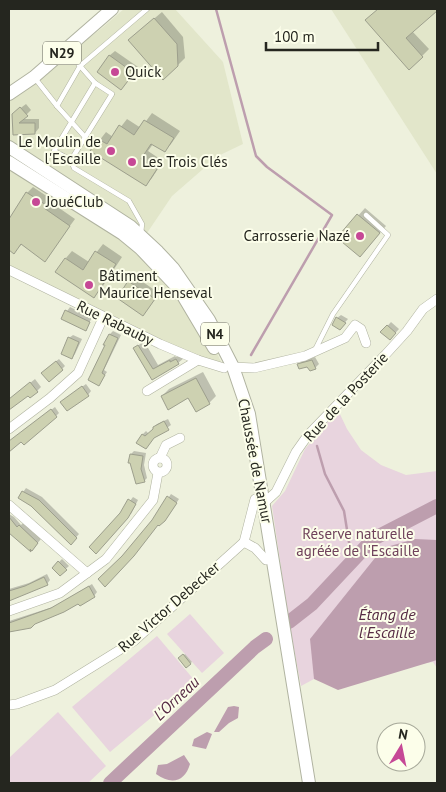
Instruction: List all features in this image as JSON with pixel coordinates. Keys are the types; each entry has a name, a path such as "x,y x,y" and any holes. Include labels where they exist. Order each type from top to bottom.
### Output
{"main road":[{"name":"N29","path":"9,94 34,77 112,9"},
{"name":"N29","path":"9,83 27,74 112,9"},
{"name":"Chaussée de Namur","path":"9,147 141,234 173,268 209,320 249,414 276,608 309,783"},
{"name":"Chaussée de Namur","path":"9,162 123,234 140,248 179,290 229,367"},
{"name":"Chaussée de Namur","path":"260,501 266,560 276,608"},
{"name":"Chaussée de Namur","path":"284,653 302,783"}],"street":[{"name":"Rue Rabauby","path":"9,270 103,318 160,344 198,360 229,367 254,368 305,356 345,338 355,325 361,329 366,343"},
{"name":"Rue de la Posterie","path":"260,501 276,492 296,452 308,435 386,354 423,310 437,299"},
{"path":"9,428 50,398 78,373 103,318"},
{"path":"147,391 198,360"},
{"path":"160,458 164,459 170,467 164,472 158,473 152,468 153,461 160,458 166,445 180,438"},
{"path":"9,611 60,593 106,559 153,500 158,473"},
{"path":"260,501 244,542 255,548 266,560"},
{"path":"9,505 87,573"},
{"name":"Rue Victor Debecker","path":"9,705 17,704 55,690 134,642 244,542"}],"lane":[{"path":"57,106 80,66 147,9"},
{"path":"66,49 95,83 112,94 70,160"},
{"path":"34,77 70,122 85,137"},
{"path":"95,83 54,150 70,160 74,168 129,201 142,224 141,234"},
{"path":"315,350 333,314 388,234 366,215"}],"shaded area":[{"path":"124,9 175,9 223,62 243,144 218,156 172,196 147,233 155,263 215,349 224,368 198,360 9,270 9,100"},
{"path":"331,9 437,9 437,174"}],"green space":[{"name":"Réserve naturelle agréée de l'Escaille","path":"338,410 347,429 361,450 381,465 406,475 437,471 437,668 433,662 314,679 301,686 289,622 272,506 285,491 305,449"},
{"path":"190,614 224,653 202,673 167,634"},
{"path":"157,636 195,681 110,752 72,707"},
{"path":"58,712 106,766 88,783 9,783 9,758"}],"water":[{"name":"Étang de l'Escaille","path":"415,539 437,540 437,660 338,690 314,679 310,639 383,548"},
{"path":"228,707 239,707 238,718 219,732 214,732"},
{"path":"207,732 212,734 206,749 192,746 194,739"},
{"path":"184,755 190,764 185,775 181,778 167,780 156,774 158,765 167,764"}],"building":[{"path":"378,9 437,9 406,38 423,57 409,70 365,20"},
{"path":"154,18 177,44 178,66 163,80 128,40"},
{"name":"Quick","path":"109,55 134,73 121,90 97,72"},
{"path":"20,107 28,116 19,123 35,123 35,134 13,135 12,114"},
{"path":"144,120 174,138 165,152 151,144 141,159 157,169 146,186 90,151 98,139 107,144 119,125 134,135"},
{"path":"26,192 46,205 44,208 70,226 45,262 21,244 14,254 9,250 9,219"},
{"name":"Carrosserie Nazé","path":"357,214 380,233 360,257 342,242 345,238 340,234"},
{"name":"Bâtiment Maurice Henseval","path":"95,251 116,264 94,298 55,272 65,258 83,270"},
{"path":"128,281 155,299 143,316 117,298"},
{"path":"65,310 90,322 86,331 61,319"},
{"path":"336,317 346,323 340,330 332,325"},
{"path":"387,325 396,333 390,340 380,332"},
{"path":"109,334 118,338 102,373 105,375 99,386 88,380"},
{"path":"68,337 79,342 72,359 61,354"},
{"path":"138,345 153,369 170,360 170,362 176,359 179,364 152,380 133,348"},
{"path":"312,360 316,369 310,371 307,367 299,369 297,364"},
{"path":"56,361 63,370 49,382 41,373"},
{"path":"196,378 210,404 196,412 188,398 168,410 161,396"},
{"path":"30,382 38,392 30,398 28,396 9,410 9,399"},
{"path":"82,386 89,396 67,411 60,402"},
{"path":"51,409 57,417 24,445 21,442 9,452 9,441"},
{"path":"164,421 169,430 154,438 146,449 136,443 142,434 145,436 153,427"},
{"path":"130,454 143,456 141,469 145,482 136,484 130,463 128,463"},
{"path":"22,491 39,500 77,538 71,545 31,506 18,498"},
{"path":"167,496 177,503 165,521 158,525 134,556 105,587 98,579 122,556 152,520"},
{"path":"128,499 136,504 128,518 96,554 89,547 120,513"},
{"path":"9,517 17,527 19,525 38,543 32,551 30,549 31,552 9,533"},
{"path":"58,561 67,570 60,576 52,568"},
{"path":"44,577 48,585 9,601 9,591"},
{"path":"89,586 95,597 80,606 78,604 35,624 31,628 9,632 9,623 51,608"},
{"path":"183,654 191,664 186,668 178,658"}],"waterway":[{"path":"216,9 256,156 267,167 332,215 251,355"},
{"path":"317,446 325,474 344,511 352,561"},
{"name":"L'Orneau","path":"289,622 312,604 373,539 437,506"},
{"name":"L'Orneau","path":"110,783 255,647 266,639"}],"place":[{"name":"Quick","path":"115,72"},
{"name":"Le Moulin de l'Escaille","path":"111,151"},
{"name":"Les Trois Clés","path":"132,162"},
{"name":"JouéClub","path":"36,202"},
{"name":"Carrosserie Nazé","path":"360,236"},
{"name":"Bâtiment Maurice Henseval","path":"89,285"}]}
